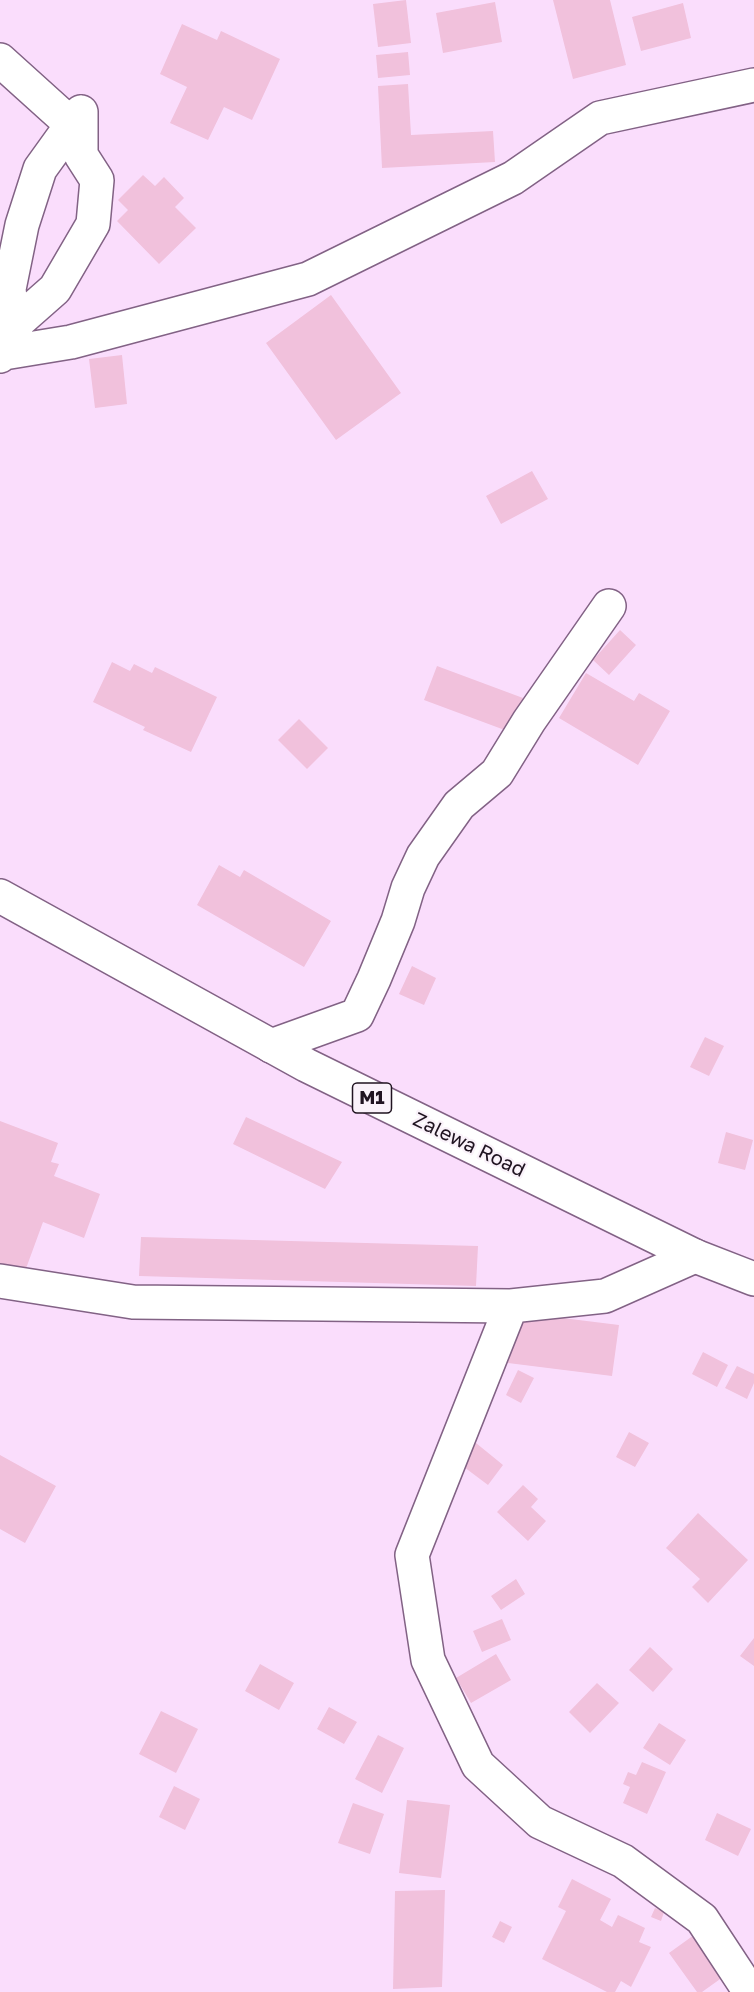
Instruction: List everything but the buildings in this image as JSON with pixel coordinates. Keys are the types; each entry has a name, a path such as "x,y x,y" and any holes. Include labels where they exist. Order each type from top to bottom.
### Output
{"main road":[{"path":"0,60 72,125"},
{"path":"6,345 71,342 308,279 513,178 600,118 754,85"},
{"path":"81,112 81,155 97,180 93,224 55,289 6,345 9,288 22,225 40,169 81,112"},
{"path":"271,1046 357,1015 374,980 398,921 408,888 423,856 459,804 497,772 609,606"},
{"name":"Zalewa Road","path":"0,896 271,1046 695,1256 754,1279"},
{"path":"0,1281 133,1302 511,1306 605,1296 695,1256"},
{"path":"511,1306 411,1555 428,1660 478,1765 540,1822 623,1861 702,1919 750,1992"}]}
